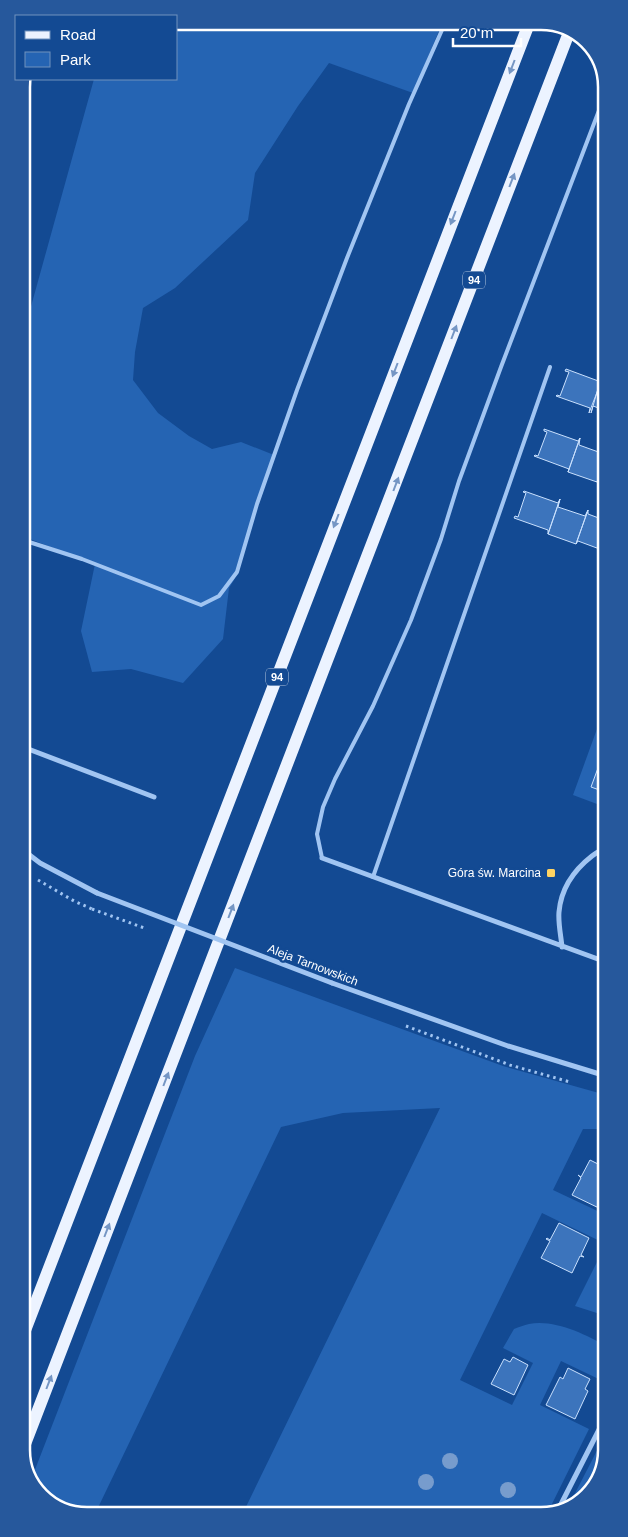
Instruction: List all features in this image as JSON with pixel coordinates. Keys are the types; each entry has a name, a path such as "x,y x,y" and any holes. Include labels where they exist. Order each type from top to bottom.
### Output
{"main road":[{"name":"94","path":"30,1317 527,30"},
{"name":"94","path":"30,1431 567,37"}],"street":[{"path":"30,751 154,797"},
{"path":"562,947 558,912 564,892 571,876 584,862 598,852"},
{"name":"Aleja Tarnowskich","path":"30,855 40,863 97,894 332,983 508,1046 598,1074"},
{"path":"322,858 598,959"},
{"path":"562,1503 598,1432"}],"lane":[{"path":"30,541 82,559 201,605 220,596 237,572 257,504 343,267 409,104 442,30"},
{"path":"322,858 317,834 323,808 335,779 373,706 411,620 442,539 459,481 478,429 598,116"},
{"path":"373,877 550,367"}],"path":[{"path":"36,879 74,901 92,908"}],"green space":[{"path":"178,30 439,30 413,93 329,63 298,106 255,173 248,220 175,288 143,308 135,352 133,380 158,413 189,436 212,449 241,442 274,455 234,580 229,588 223,639 183,683 131,669 92,672 81,631 95,564 30,539 30,310 94,80 178,80"},
{"path":"598,726 598,804 573,795"},
{"path":"235,968 503,1066 598,1093 598,1129 583,1129 553,1190 598,1211 598,1240 542,1213 460,1380 512,1405 533,1363 503,1348 514,1329 527,1324 549,1324 579,1332 598,1342 598,1379 561,1361 540,1405 589,1429 551,1506 246,1507 440,1108 343,1113 281,1127 98,1507 83,1507 69,1504 52,1495 42,1485 34,1471 195,1056"},
{"path":"598,1260 598,1313 575,1306"},
{"path":"598,1449 598,1458 592,1475 588,1482 573,1497"}],"building":[{"path":"566,369 598,381 598,390 589,413 590,408 556,396 560,396 569,372 565,371"},
{"path":"598,388 598,408 593,406"},
{"path":"544,429 578,441 580,438 568,472 569,469 534,456 538,456 547,432"},
{"path":"580,438 579,445 598,452 597,482 568,472"},
{"path":"524,491 558,503 560,499 548,534 548,530 514,518 515,516 518,517 526,493"},
{"path":"560,499 558,507 585,516 588,510 576,544 548,534"},
{"path":"588,510 588,514 598,518 598,548 578,541 576,544"},
{"path":"598,768 598,790 591,787"},
{"path":"590,1160 598,1164 598,1208 572,1195 581,1178 578,1175 581,1177"},
{"path":"559,1223 589,1238 581,1255 584,1257 580,1256 572,1273 541,1258 550,1241 546,1239 550,1240"},
{"path":"513,1357 528,1365 514,1395 491,1384 504,1359 510,1362"},
{"path":"568,1368 590,1379 585,1389 588,1391 575,1419 546,1405 560,1377 563,1379"}],"place":[{"name":"Góra św. Marcina","path":"551,873"}]}
